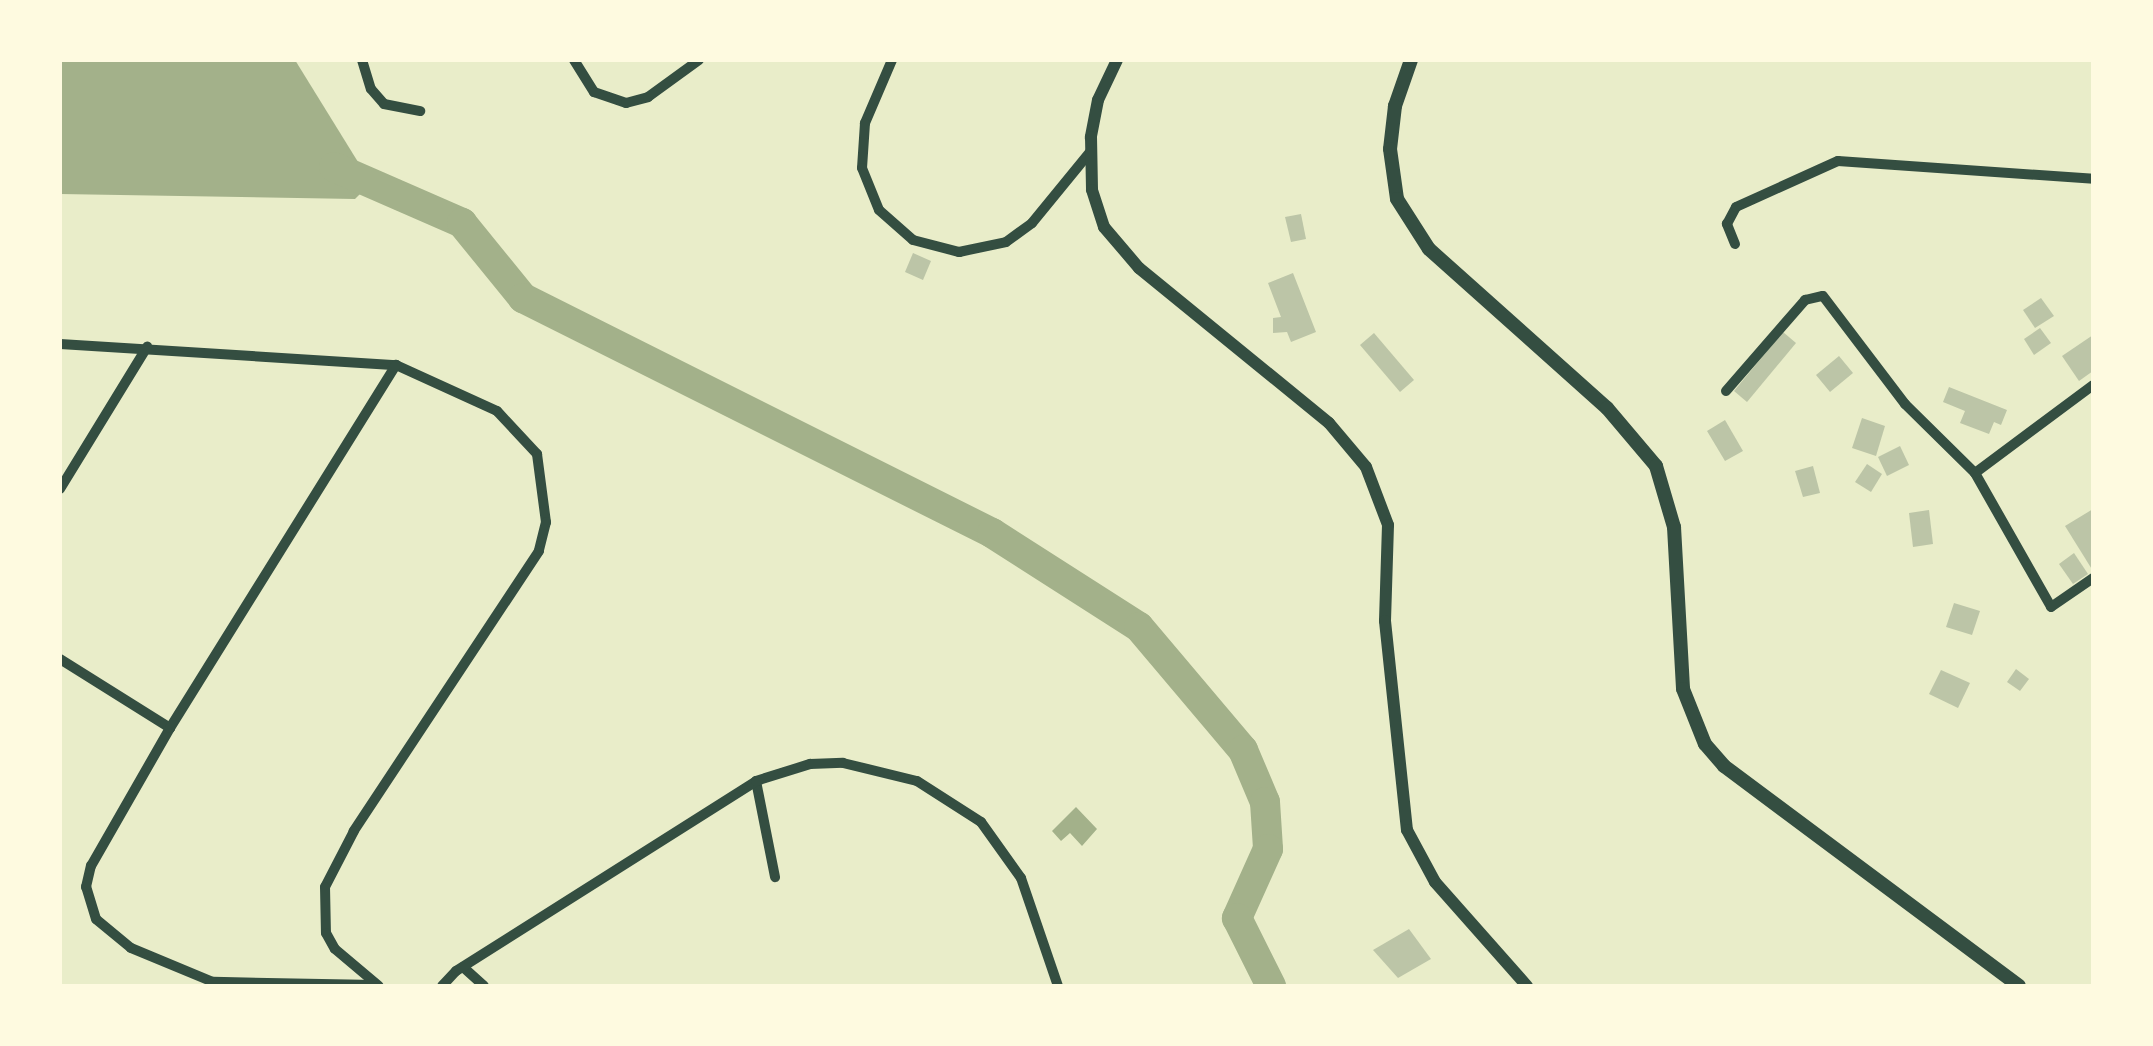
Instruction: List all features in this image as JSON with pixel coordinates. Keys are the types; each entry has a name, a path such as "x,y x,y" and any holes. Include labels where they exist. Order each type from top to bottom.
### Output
{"main road":[{"path":"1411,60 1390,148 1397,199 1429,249 1607,408 1656,466 1674,527 1683,689 1705,744 1724,766 2020,986"}],"street":[{"path":"362,60 371,89 384,104 420,111"},
{"path":"574,60 594,92 626,103 648,97 699,60"},
{"path":"892,60 865,124 862,168 879,210 913,240 959,252 1006,242 1032,223 1092,150"},
{"path":"1117,60 1098,100 1092,150 1096,208 1126,256 1329,423 1366,467 1388,525 1385,621 1407,830 1426,870 1526,986"},
{"path":"1735,244 1727,224 1736,207 1838,161 2093,179"},
{"path":"1726,391 1805,300 1824,296 1904,404 1975,474 2052,607 2093,578"},
{"path":"60,344 148,346 396,366 498,411 521,431 537,454 546,522 539,551 354,830 325,887 326,932 336,950 378,986"},
{"path":"60,489 148,346"},
{"path":"378,986 213,982 131,948 96,919 86,887 91,866 170,728 396,366"},
{"path":"1975,474 2093,384"},
{"path":"60,660 170,728"},
{"path":"442,986 463,967 756,781 810,764 843,763 918,781 952,798 1010,858 1058,986"},
{"path":"756,781 775,877"},
{"path":"463,967 484,986"}],"shaded area":[{"path":"60,60 295,60 371,183 355,199 60,194"},
{"path":"1076,807 1097,829 1082,846 1070,833 1061,841 1052,831"}],"building":[{"path":"1301,214 1306,239 1291,242 1285,217"},
{"path":"913,253 931,261 923,280 905,272"},
{"path":"1293,273 1316,332 1291,342 1287,332 1273,333 1273,318 1281,317 1268,283"},
{"path":"2041,298 2054,316 2035,328 2023,310"},
{"path":"2040,328 2051,343 2034,355 2024,339"},
{"path":"1783,332 1796,343 1747,402 1734,391"},
{"path":"1374,333 1414,380 1400,392 1360,345"},
{"path":"2093,335 2093,371 2079,381 2062,356"},
{"path":"1839,356 1853,373 1830,392 1816,375"},
{"path":"1949,387 2007,410 2001,425 1994,422 1989,434 1960,423 1965,411 1943,402"},
{"path":"1862,418 1885,426 1876,456 1852,448"},
{"path":"1725,420 1743,451 1725,461 1707,431"},
{"path":"1900,446 1909,465 1887,476 1878,457"},
{"path":"1867,464 1882,474 1871,492 1855,482"},
{"path":"1813,466 1820,493 1803,497 1795,471"},
{"path":"2093,509 2093,571 2065,526"},
{"path":"1929,510 1933,544 1913,547 1909,513"},
{"path":"2074,553 2088,574 2073,584 2059,564"},
{"path":"1954,603 1980,611 1972,635 1946,627"},
{"path":"2016,669 2029,679 2020,691 2007,682"},
{"path":"1941,670 1970,683 1958,708 1929,694"},
{"path":"1409,929 1431,959 1398,978 1373,950"}],"waterway":[{"path":"334,167 462,223 523,298 992,533 1139,627 1243,750 1265,802 1268,849 1237,918 1271,986"}]}
